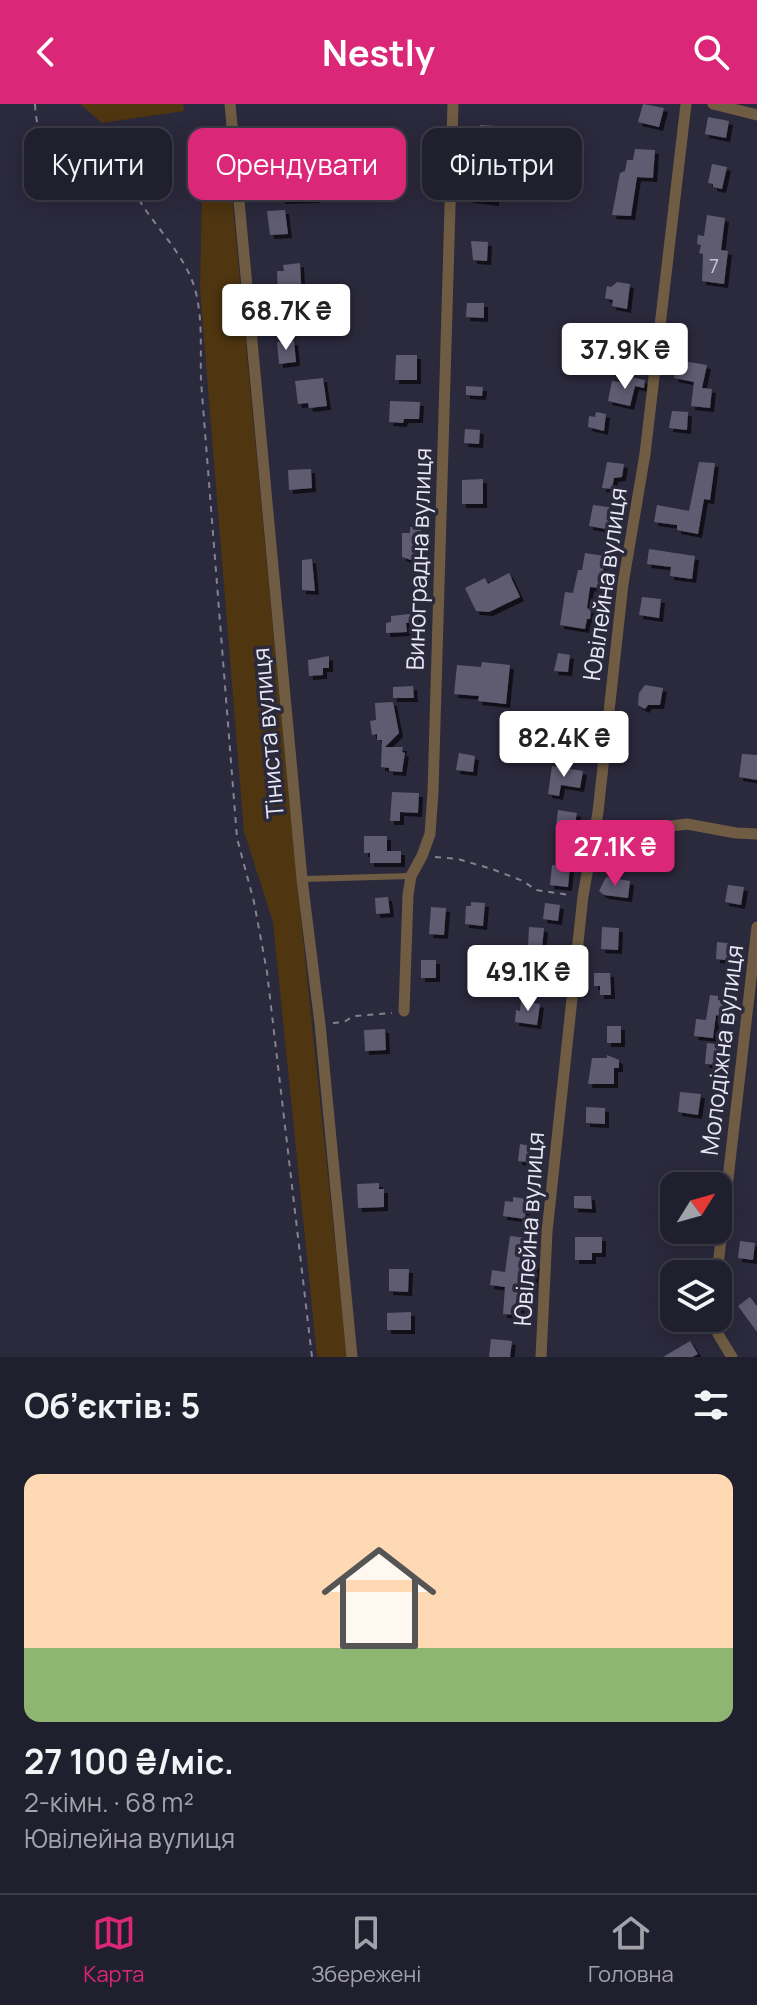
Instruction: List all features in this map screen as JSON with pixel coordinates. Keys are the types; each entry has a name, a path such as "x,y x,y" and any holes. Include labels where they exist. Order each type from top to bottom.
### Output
{"street":[{"name":"Тіниста вулиця","path":"230,104 302,879 320,1024 352,1357"},
{"name":"Виноградна вулиця","path":"404,1011 408,895 411,876 430,834 433,792 453,104"},
{"name":"Ювілейна вулиця","path":"541,1357 547,1232 583,896 595,833 623,584 659,351 686,104"},
{"path":"713,104 757,115"},
{"path":"595,833 687,824 757,834"},
{"name":"Молодіжна вулиця","path":"719,1260 757,927"},
{"path":"718,1332 732,1357"}],"lane":[{"path":"302,879 411,876"}],"path":[{"path":"35,104 38,133 46,146 102,161 124,179 192,279 198,306 201,381 237,838 254,902 267,972 312,1357"},
{"path":"422,856 458,859 523,881 536,890 583,896"},
{"path":"320,1024 344,1022 354,1016 404,1011"}],"shaded area":[{"path":"80,104 183,104 184,111 102,123"},
{"path":"202,200 232,200 297,881 347,1357 317,1357 273,922 244,832 200,290"}],"building":[{"path":"643,104 664,108 659,127 638,122"},
{"path":"708,117 729,121 726,138 705,134"},
{"path":"480,125 497,126 497,128 480,128"},
{"path":"635,149 655,150 653,178 637,177 631,216 612,215 620,173 625,171 627,160 633,160"},
{"path":"712,164 727,167 722,189 708,183"},
{"path":"285,210 288,234 270,235 267,211"},
{"path":"707,215 725,218 721,250 728,251 724,284 702,281 703,254 699,253 701,245 697,244 698,235 704,236"},
{"path":"471,241 488,242 487,261 473,260"},
{"path":"300,263 303,318 279,319 277,271 284,271 283,265"},
{"path":"617,282 630,284 627,309 612,306 613,300 605,298 607,286 611,287"},
{"path":"467,303 484,303 484,318 466,317"},
{"path":"625,333 640,335 637,358 621,355"},
{"path":"294,341 296,362 279,364 277,342"},
{"path":"396,355 417,355 417,380 395,380"},
{"path":"677,360 707,365 702,388 712,389 710,408 691,406 694,382 674,378"},
{"path":"627,376 645,380 644,388 635,386 630,406 608,401 612,381 627,383"},
{"path":"323,378 327,406 309,408 308,403 298,404 295,381"},
{"path":"466,386 483,387 482,396 466,395"},
{"path":"390,401 420,402 419,419 389,422"},
{"path":"672,411 688,412 687,430 669,428"},
{"path":"596,412 606,414 604,431 588,427 589,416 595,417"},
{"path":"465,429 480,430 479,444 464,443"},
{"path":"607,462 624,464 622,477 614,478 612,489 602,488"},
{"path":"699,462 715,463 710,500 704,499 698,534 677,530 677,525 654,522 657,505 689,511"},
{"path":"311,469 312,488 289,490 288,470"},
{"path":"483,479 483,504 462,504 462,480"},
{"path":"593,505 615,508 612,530 589,526"},
{"path":"410,527 421,527 421,558 414,561 402,557 402,533 410,533"},
{"path":"649,549 695,556 692,579 670,576 671,567 647,564"},
{"path":"585,553 604,556 603,581 599,582 599,588 590,587 587,608 591,610 590,619 587,619 585,629 560,625 565,592 573,593"},
{"path":"312,559 315,591 302,590 302,560"},
{"path":"509,573 520,597 489,612 476,611 465,588 485,578 488,584"},
{"path":"642,597 661,599 659,618 639,615"},
{"path":"418,613 418,622 406,623 407,632 386,633 386,623 391,622 391,616"},
{"path":"558,653 570,655 568,672 554,671"},
{"path":"329,656 329,668 323,668 323,675 309,676 308,660"},
{"path":"482,662 510,665 506,704 478,701 479,696 454,694 457,665 481,667"},
{"path":"645,685 663,688 660,705 648,705 645,709 638,705 639,693"},
{"path":"413,686 414,698 393,698 393,687"},
{"path":"393,702 399,733 385,747 403,747 402,772 381,767 382,740 377,740 377,734 372,735 370,721 376,720 375,703"},
{"path":"559,718 573,720 574,727 587,728 585,743 568,742 567,734 548,730 549,725 557,725"},
{"path":"459,753 475,756 473,772 456,770"},
{"path":"742,754 757,755 757,780 739,777"},
{"path":"552,766 583,771 580,788 561,785 559,796 548,794"},
{"path":"392,792 419,793 418,813 400,812 400,821 390,821"},
{"path":"558,810 577,813 574,829 556,826"},
{"path":"364,836 387,836 387,851 401,851 401,863 370,863 370,853 364,853"},
{"path":"552,865 570,867 568,887 550,885"},
{"path":"606,877 630,881 628,898 604,895 599,891"},
{"path":"728,885 744,887 741,905 725,902"},
{"path":"388,897 390,913 376,914 375,898"},
{"path":"471,902 485,903 483,926 465,924 466,906 471,906"},
{"path":"545,903 560,905 558,921 543,919"},
{"path":"431,907 446,908 444,935 429,934"},
{"path":"529,927 544,928 542,948 528,947"},
{"path":"602,927 619,928 618,950 601,949"},
{"path":"717,942 737,944 735,961 716,959"},
{"path":"536,958 554,961 551,983 533,980"},
{"path":"421,960 436,960 436,978 421,978"},
{"path":"594,973 610,973 611,995 600,995 600,986 594,986"},
{"path":"710,995 728,1001 726,1017 716,1015 713,1038 694,1036 696,1019 706,1020"},
{"path":"521,1001 540,1004 537,1025 515,1022"},
{"path":"607,1026 621,1026 621,1043 607,1043"},
{"path":"385,1029 386,1050 365,1051 364,1030"},
{"path":"707,1043 724,1045 722,1065 705,1064"},
{"path":"607,1055 619,1060 619,1068 614,1068 614,1084 588,1084 592,1058 607,1058"},
{"path":"680,1092 701,1094 698,1115 678,1112"},
{"path":"586,1107 605,1108 605,1124 586,1123"},
{"path":"520,1144 537,1147 534,1163 518,1161"},
{"path":"379,1183 379,1189 384,1189 384,1207 358,1208 357,1184"},
{"path":"574,1196 591,1196 592,1209 574,1208"},
{"path":"513,1197 527,1199 525,1219 503,1216 505,1201 513,1202"},
{"path":"510,1236 527,1238 524,1262 536,1264 532,1291 522,1289 520,1315 503,1314 505,1287 490,1285 492,1270 505,1272"},
{"path":"575,1237 602,1237 602,1253 592,1253 592,1260 575,1260"},
{"path":"740,1241 755,1243 753,1260 738,1258"},
{"path":"389,1269 409,1269 408,1292 389,1291"},
{"path":"750,1297 757,1306 757,1332 738,1306"},
{"path":"411,1312 411,1330 387,1330 387,1313"},
{"path":"491,1339 512,1341 510,1357 489,1357"},
{"path":"690,1341 698,1354 692,1357 663,1357"}]}
